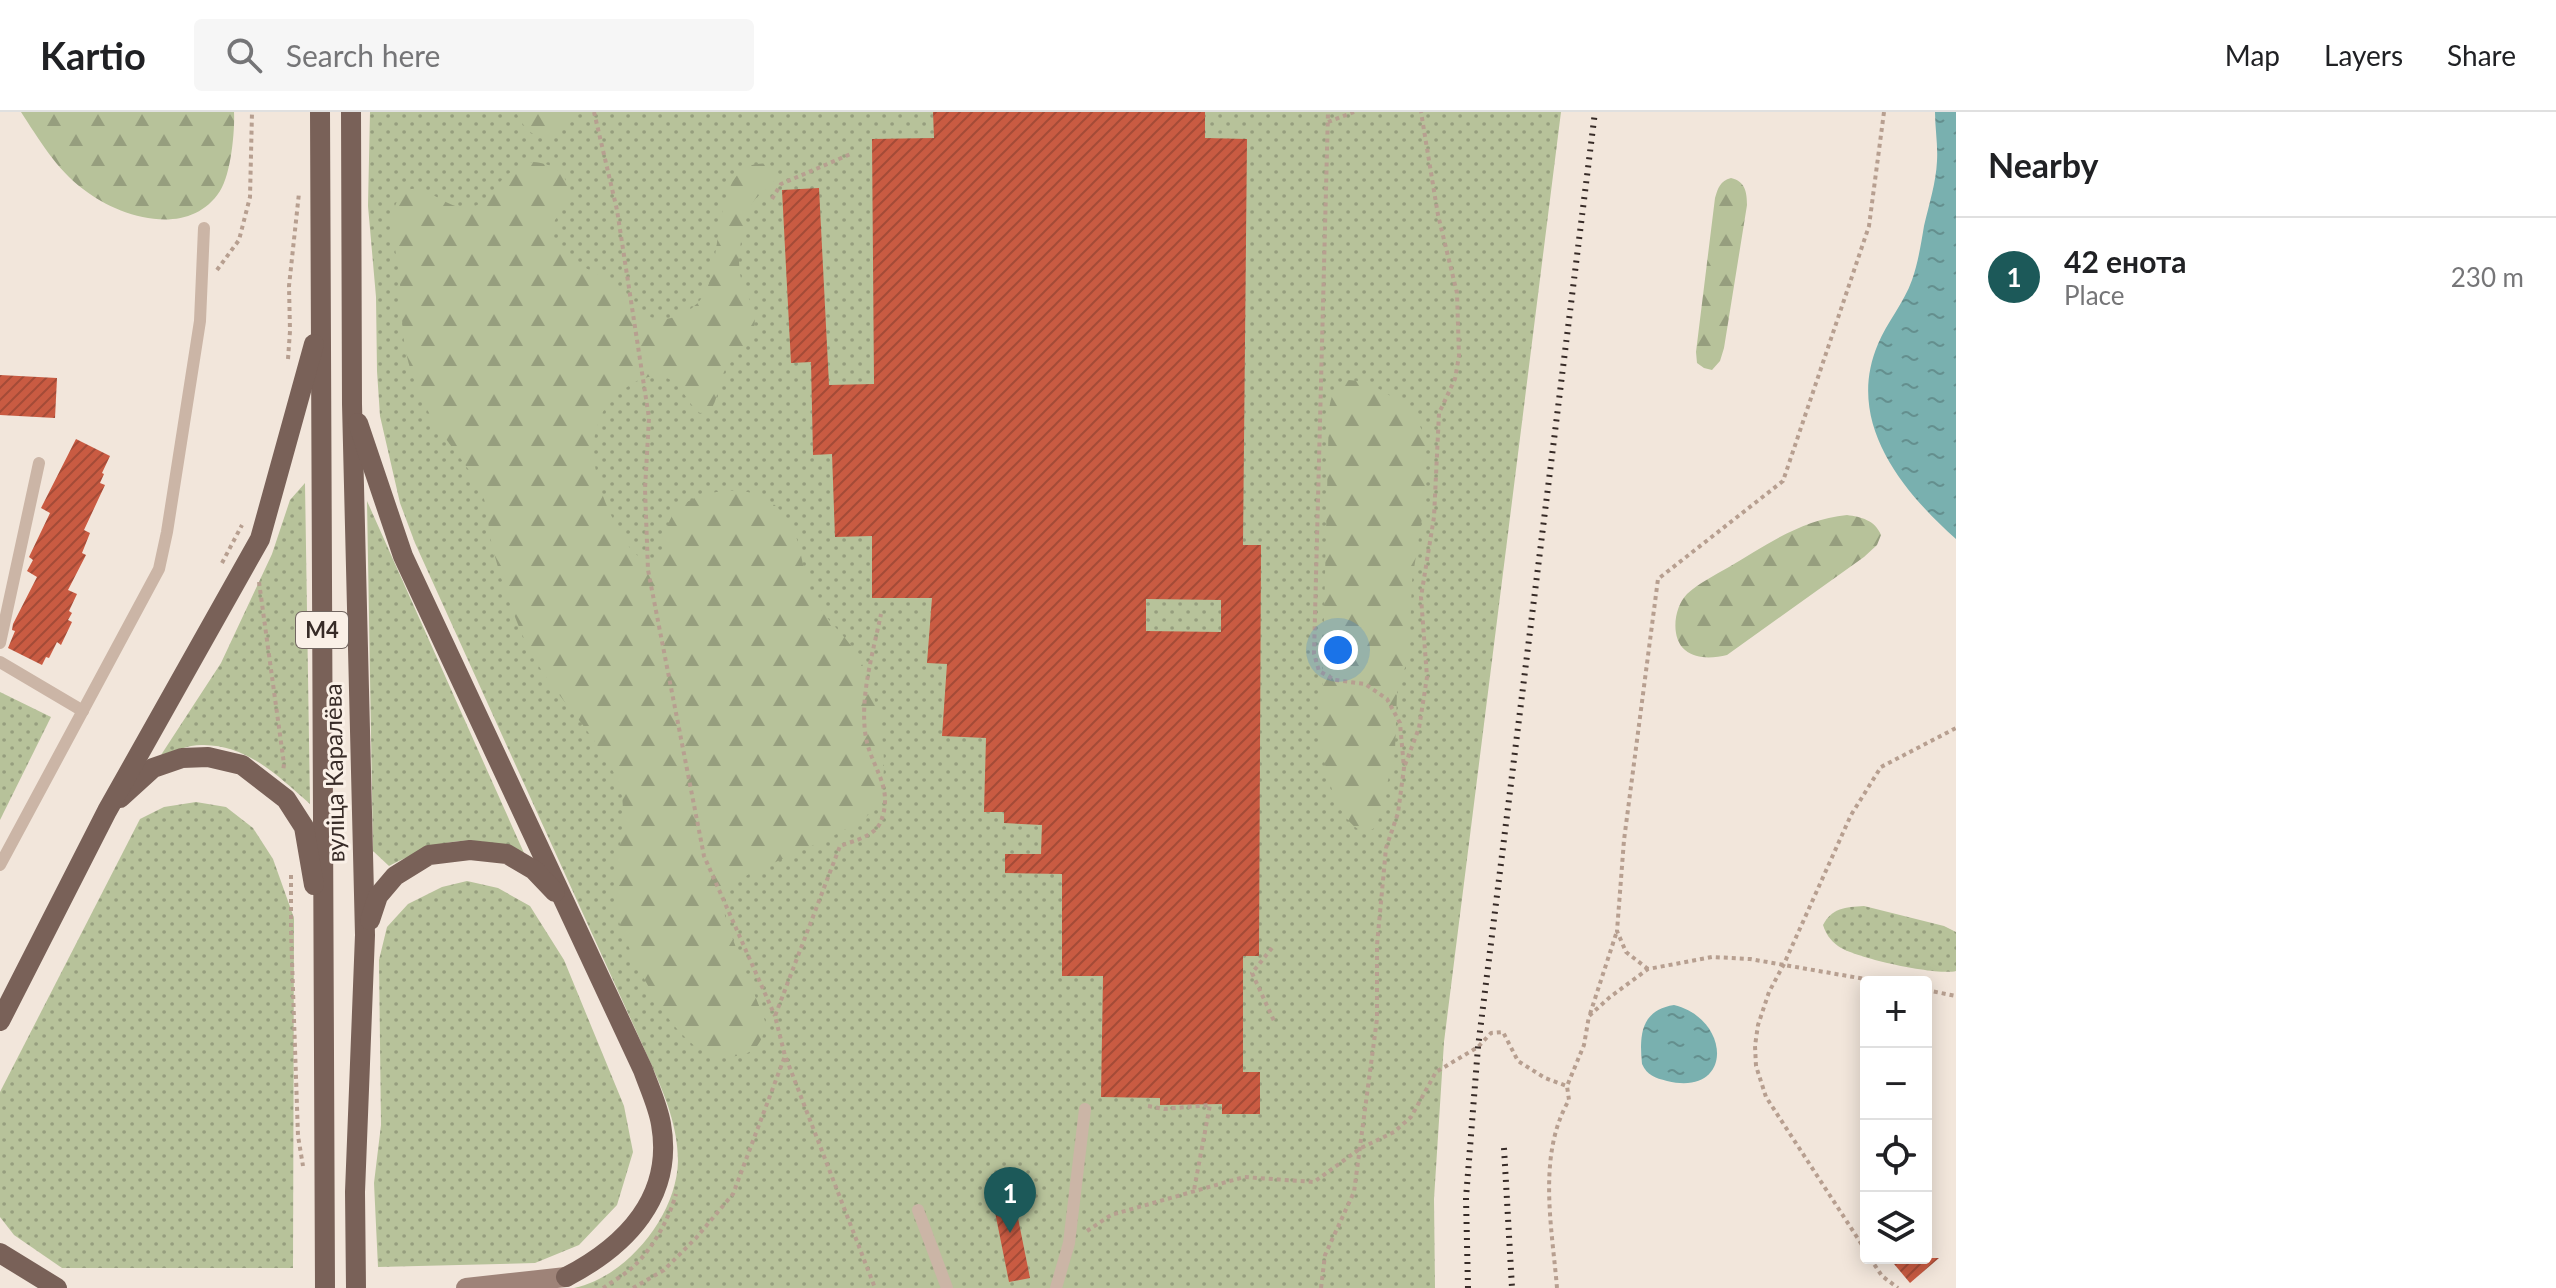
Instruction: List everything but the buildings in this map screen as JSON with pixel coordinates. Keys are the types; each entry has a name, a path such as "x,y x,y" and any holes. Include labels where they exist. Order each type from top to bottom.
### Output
{"main road":[{"name":"вуліца Каралёва","path":"320,112 325,1288"},
{"name":"вуліца Каралёва","path":"351,112 352,404 365,935 355,1192 356,1288"},
{"path":"0,1021 107,811 260,539 321,321"},
{"path":"352,404 403,556 643,1070 661,1123 663,1154 658,1183 644,1212 611,1250 566,1277 466,1288"},
{"path":"107,811 153,768 182,758 208,757 242,765 286,799 304,827 323,940"},
{"path":"365,935 378,896 395,876 429,855 470,850 507,854 534,870 565,902"},
{"path":"0,1253 57,1288"}],"lane":[{"path":"0,865 159,569 200,321 204,228"},
{"path":"0,643 39,463"},
{"path":"0,662 83,711"},
{"path":"1056,1288 1069,1243 1085,1109"},
{"path":"918,1210 947,1288"}],"path":[{"path":"202,291 239,240 250,197 252,112"},
{"path":"594,112 617,210 649,418 645,489 648,570 704,856 775,1016 785,1056 875,1288"},
{"path":"1321,1288 1325,1255 1354,1192 1377,1019 1377,945 1386,848 1398,813 1404,768 1400,723 1387,699 1365,684 1335,680 1319,671 1314,654 1328,112"},
{"path":"1328,122 1354,112"},
{"path":"1404,768 1419,728 1427,677 1421,597 1434,517 1439,413 1455,379 1459,356 1457,293 1438,215 1421,112"},
{"path":"1557,1288 1548,1183 1559,1117 1569,1100 1567,1086 1584,1045 1589,1016 1617,931 1624,840 1658,579 1783,481 1869,226 1884,112"},
{"path":"772,199 781,184 853,153"},
{"path":"287,366 289,286 300,184"},
{"path":"218,569 249,513"},
{"path":"226,555 257,570 284,764 283,776 273,788"},
{"path":"775,1016 840,846 875,832 881,823 887,795 866,738 865,687 881,614"},
{"path":"1860,1242 1766,1097 1756,1066 1758,1025 1769,992 1851,815 1881,767 1956,728"},
{"path":"291,870 298,1136 305,1178"},
{"path":"1617,931 1626,952 1648,969"},
{"path":"1272,948 1252,973 1275,1023"},
{"path":"1589,1016 1648,969 1712,957 1784,964 1860,978"},
{"path":"1932,991 1956,996"},
{"path":"1069,1243 1111,1215 1244,1177 1314,1182 1361,1148 1394,1132 1411,1117 1436,1072 1478,1047 1491,1033 1503,1032 1518,1061 1545,1078 1567,1086"},
{"path":"633,1288 664,1270 733,1194 785,1056"},
{"path":"1148,1106 1164,1109 1210,1105 1194,1190"},
{"path":"1874,1264 1882,1276 1898,1288"}],"green space":[{"path":"21,112 234,112 230,164 224,184 207,206 191,215 154,219 134,215 98,199 65,173"},
{"path":"370,112 1561,112 1444,1042 1434,1199 1435,1288 574,1288 594,1282 612,1271 646,1241 659,1222 675,1182 678,1161 676,1136 652,1066 415,543 400,503 380,416 376,297 368,206"},
{"path":"516,112 571,112 559,131 544,137 529,131"},
{"path":"533,162 555,168 567,184 566,200 552,227 556,245 572,261 610,282 644,315 662,319 687,312 701,299 709,284 727,195 736,177 749,166 769,164 778,174 752,203 740,246 740,274 753,309 753,333 724,372 709,412 700,413 677,385 667,378 656,376 641,379 612,400 601,415 594,448 595,467 605,502 633,552 643,558 660,556 672,516 689,501 701,496 713,492 739,491 761,496 776,506 793,529 812,595 856,653 877,708 884,755 880,795 873,810 835,835 749,874 727,893 724,905 726,922 765,1021 758,1044 742,1055 721,1055 693,1045 671,1022 639,969 621,928 614,898 623,817 619,783 599,748 529,649 498,569 484,499 473,476 429,413 406,353 392,222 395,206 402,195 409,189 418,189 456,206 472,207 510,173"},
{"path":"1731,178 1744,188 1747,205 1724,348 1720,361 1712,370 1697,363 1696,352 1715,198 1720,185"},
{"path":"1349,380 1367,382 1401,402 1417,419 1426,440 1426,477 1412,581 1409,655 1397,693 1395,751 1376,827 1366,833 1347,818 1340,807 1329,780 1321,742 1329,411 1334,392"},
{"path":"305,483 310,804 262,764 235,751 199,745 161,755 221,663 272,554 290,500"},
{"path":"367,501 524,853 486,842 455,842 440,844 389,866 373,851"},
{"path":"1847,515 1871,523 1881,535 1877,545 1864,557 1727,655 1700,657 1680,644 1676,630 1677,614 1679,606 1692,590 1785,534 1831,517"},
{"path":"0,692 51,717 0,820"},
{"path":"196,802 226,807 253,828 273,859 294,918 293,1268 62,1268 14,1235 0,1217 0,1092 140,819 164,807"},
{"path":"467,881 498,888 530,906 564,960 624,1106 633,1152 617,1205 579,1245 535,1263 378,1267 374,1183 381,1125 379,960 387,927 408,904 442,887"},
{"path":"1864,906 1944,926 1956,932 1956,971 1896,965 1838,946 1823,925 1840,910"}],"water":[{"path":"1935,112 1956,112 1956,539 1898,476 1874,427 1869,400 1870,372 1878,344 1909,288 1918,260 1936,169"},
{"path":"1674,1005 1693,1013 1706,1025 1714,1039 1717,1054 1714,1068 1704,1078 1689,1083 1655,1077 1642,1064 1644,1026 1655,1012"}],"railway":[{"path":"1468,1288 1466,1198 1478,1047 1595,112"},
{"path":"1504,1148 1512,1288"}],"place":[{"name":"42 енота","path":"1010,1233"}]}
